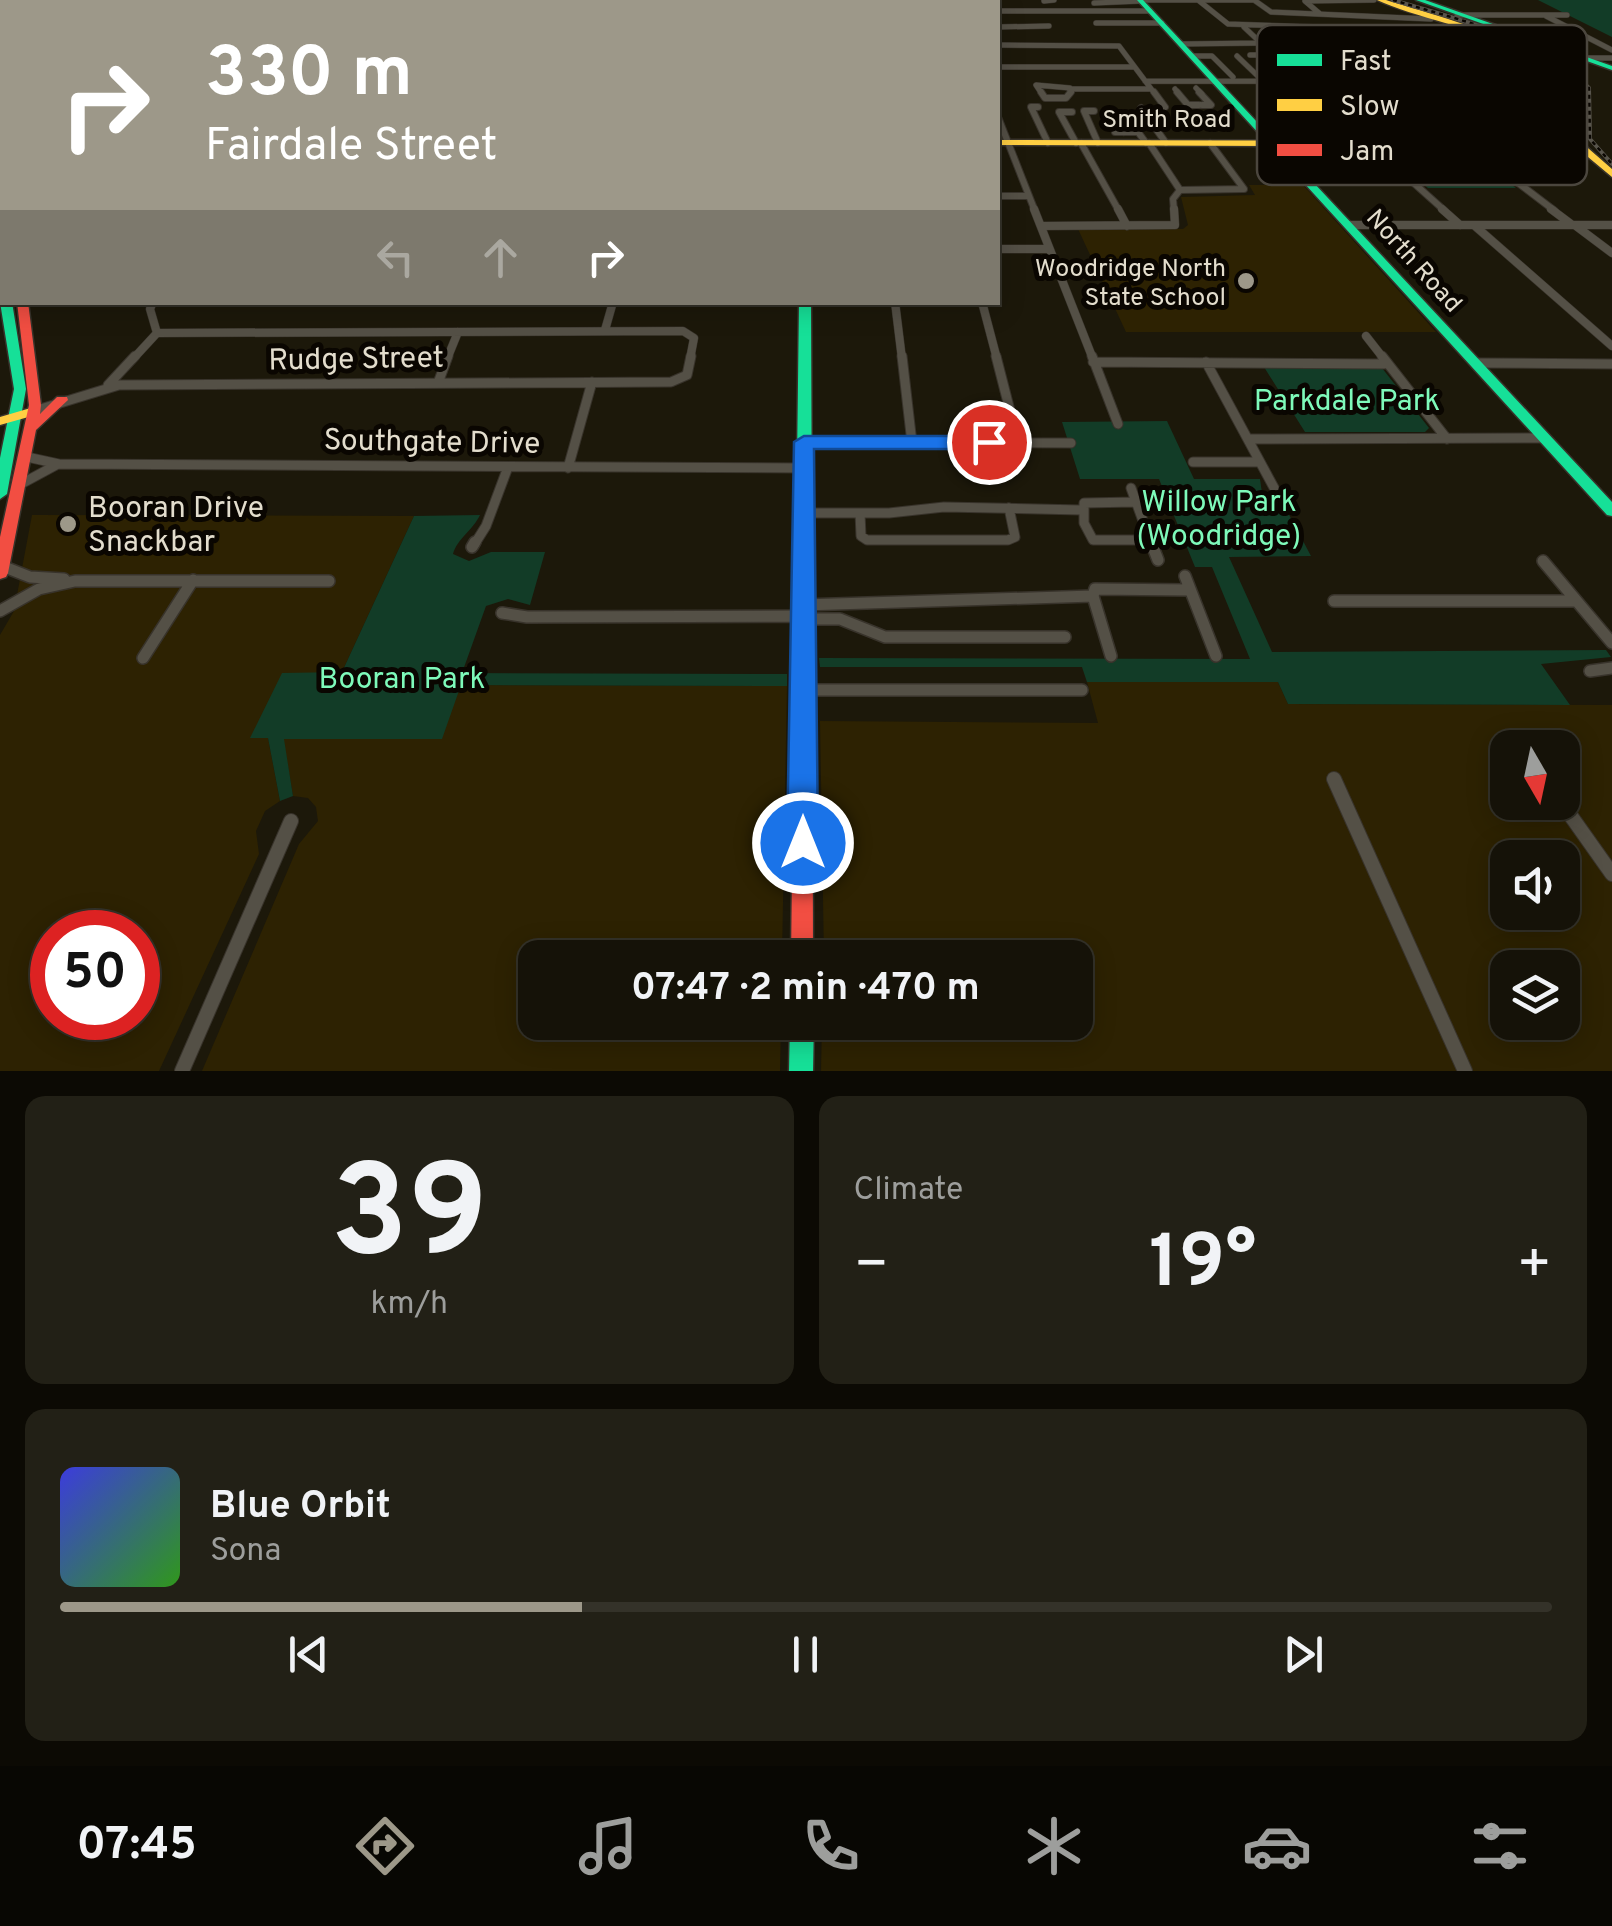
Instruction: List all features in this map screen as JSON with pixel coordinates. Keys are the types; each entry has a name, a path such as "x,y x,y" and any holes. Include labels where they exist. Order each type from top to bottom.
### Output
{"street":[{"path":"1044,1 1054,0"},
{"path":"1098,23 1198,0 1254,0 1271,12 1431,19"},
{"path":"1198,0 1223,23 1257,27"},
{"path":"1320,13 1305,1 1377,0 1446,25"},
{"path":"1420,0 1487,25"},
{"path":"1094,3 1149,10"},
{"path":"1000,11 1149,10"},
{"name":"North Road","path":"1149,10 1257,127"},
{"path":"1457,15 1567,15"},
{"path":"1544,15 1563,25"},
{"path":"1000,27 1049,26"},
{"path":"1244,27 1257,39"},
{"path":"1219,36 1224,44"},
{"path":"1587,37 1612,50"},
{"path":"1186,50 1257,43"},
{"path":"1000,45 1115,46 1164,107"},
{"path":"1186,50 1212,56 1233,77"},
{"path":"1250,55 1257,55"},
{"path":"1237,56 1257,76"},
{"path":"1588,58 1612,58"},
{"path":"1588,58 1612,68"},
{"path":"1000,67 1134,67"},
{"path":"1145,82 1257,82"},
{"path":"1071,89 1066,98 1047,98 1036,85 1179,92 1188,104 1228,95"},
{"path":"1056,85 1081,87"},
{"path":"1196,90 1202,103"},
{"path":"1038,107 1031,107 1048,143"},
{"path":"1141,108 1151,122 1153,143"},
{"path":"1085,143 1084,111 1094,111"},
{"path":"1072,112 1059,112 1085,143 1126,226"},
{"path":"1124,114 1112,114 1124,132"},
{"path":"1114,132 1138,132 1153,143 1180,190"},
{"path":"1003,143 1029,196 1118,424"},
{"name":"Smith Road","path":"1003,143 1257,143"},
{"path":"1040,226 1178,224 1172,199 1180,190 1245,187 1210,143"},
{"path":"1587,153 1612,174"},
{"name":"North Road","path":"1312,185 1612,510"},
{"path":"1415,185 1460,225"},
{"path":"1521,185 1612,253"},
{"path":"1000,196 1029,196"},
{"path":"1350,225 1612,225"},
{"path":"1474,225 1612,346"},
{"path":"1000,249 1048,248"},
{"path":"22,305 36,394 34,419 1,570 75,581 329,581"},
{"path":"152,305 157,333"},
{"path":"108,386 157,333 605,330 612,305"},
{"path":"802,940 805,305"},
{"path":"896,305 912,443"},
{"path":"983,305 1018,442"},
{"path":"0,494 18,416 19,377 5,322"},
{"name":"Rudge Street","path":"66,399 108,386 682,380 691,364 691,333 605,330"},
{"path":"438,383 458,332"},
{"path":"1366,336 1446,439"},
{"path":"1093,362 1384,364"},
{"path":"1206,362 1279,497"},
{"path":"1478,364 1612,364"},
{"path":"568,468 592,382"},
{"path":"36,394 66,399"},
{"path":"0,421 18,416 34,419 66,399"},
{"path":"1248,439 1545,438"},
{"path":"804,442 1071,443"},
{"name":"Southgate Drive","path":"26,457 58,464 804,468"},
{"path":"1192,462 1260,462"},
{"name":"Southgate Drive","path":"20,484 58,464"},
{"path":"472,547 486,526 508,467"},
{"path":"1131,488 1158,560"},
{"path":"1136,502 1084,503 1082,510 1094,540 1150,540"},
{"path":"804,513 944,506 1082,510"},
{"path":"860,513 861,536 867,540 1008,540 1015,537 1009,508"},
{"path":"1543,560 1612,643"},
{"path":"1185,576 1216,656"},
{"path":"143,658 193,580"},
{"path":"0,611 39,589 75,581"},
{"path":"1111,656 1093,596 1095,590 1190,590"},
{"path":"803,614 898,599 1093,596"},
{"path":"1334,601 1576,602"},
{"path":"502,613 527,617 803,614 840,619 885,637 1065,637"},
{"path":"1590,671 1612,668"},
{"path":"803,690 1082,690"},
{"path":"1334,779 1465,1071"},
{"path":"1574,820 1612,874"},
{"path":"182,1071 291,821"},
{"path":"802,1040 802,1071"}],"shaded area":[{"name":"Woodridge North State School","path":"1249,185 1303,185 1436,332 1126,332 1078,229 1183,229 1188,225 1181,197 1255,195"},
{"path":"32,515 414,516 342,672 252,738 268,738 280,801 265,811 256,831 259,854 159,1071 0,1071 0,635 14,611"},
{"path":"1087,682 1278,682 1288,704 1612,705 1612,1071 821,1071 822,1040 1093,1040 1093,940 824,940 820,721 1098,723"},
{"path":"460,685 787,686 782,940 518,940 518,1040 781,1040 780,1071 202,1071 299,844 318,821 316,807 308,798 293,796 283,738"}],"green space":[{"path":"1538,0 1612,0 1612,37"},
{"path":"1424,185 1516,188 1428,188"},
{"name":"Parkdale Park","path":"1264,367 1382,368 1429,428 1425,432 1305,432"},
{"name":"Willow Park (Woodridge)","path":"1167,421 1194,479 1260,479 1263,500 1286,509 1311,556 1229,557 1272,652 1606,650 1611,657 1541,664 1570,705 1288,704 1278,682 1087,682 1082,667 820,667 819,658 1250,659 1212,567 1195,567 1159,479 1080,479 1062,422"},
{"name":"Booran Park","path":"480,515 453,554 469,561 491,552 545,552 530,605 508,599 486,606 462,673 787,674 787,686 461,685 442,739 284,739 293,796 280,801 268,738 250,738 282,673 342,672 414,516"}],"railway":[{"path":"1393,0 1478,25"},
{"path":"1587,86 1590,139 1612,164"}],"traffic: fast":[{"path":"1140,0 1257,127"},
{"path":"1419,0 1490,25"},
{"path":"1587,59 1612,68"},
{"path":"1311,185 1612,511"},
{"path":"0,494 20,389 6,305"},
{"path":"804,543 805,305"},
{"path":"801,1071 802,1040"}],"traffic: slow":[{"path":"1380,0 1459,25"},
{"path":"1000,143 1257,143"},
{"path":"1587,152 1612,174"},
{"path":"0,421 34,411"}],"traffic: jam":[{"path":"0,573 35,405 22,305"},
{"path":"33,427 62,400"},
{"path":"802,940 804,543"}],"place":[{"name":"Woodridge North State School","path":"1246,281"},
{"name":"Booran Drive Snackbar","path":"68,524"}],"route":[{"path":"803,843 804,442 989,442"}]}
